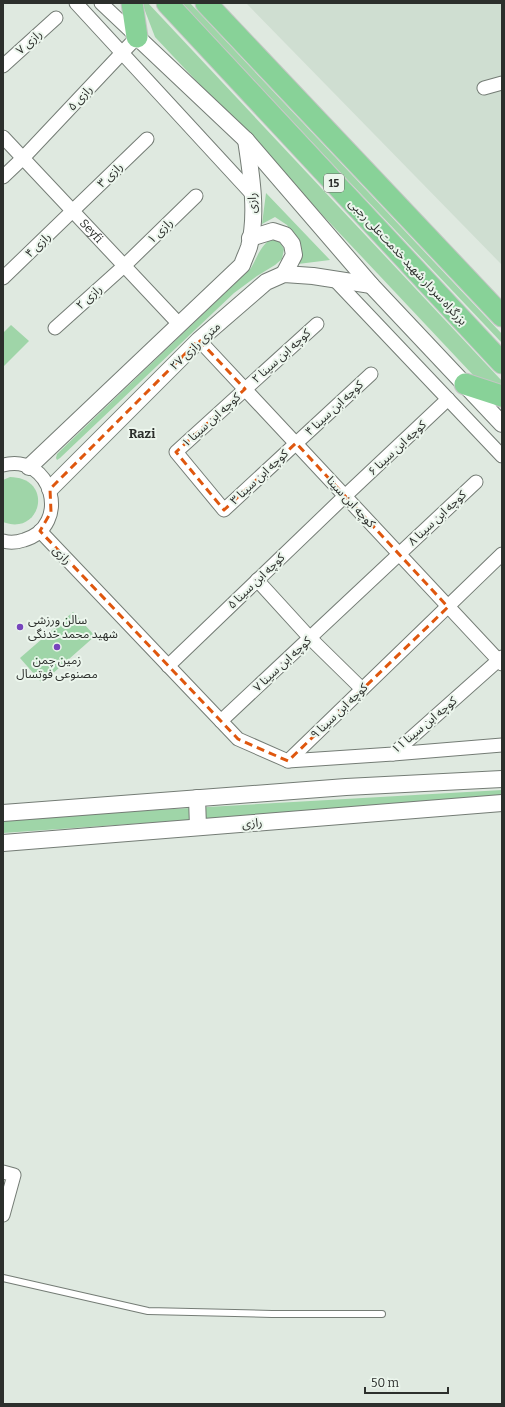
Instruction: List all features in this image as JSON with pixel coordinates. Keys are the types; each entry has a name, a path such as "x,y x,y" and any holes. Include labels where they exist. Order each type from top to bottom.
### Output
{"highway":[{"path":"132,3 137,37"},
{"name":"بزرگراه سردار شهید خدمت‌علی رجبی","path":"167,3 502,363"},
{"name":"15","path":"206,3 502,316"},
{"path":"465,384 502,396"}],"street":[{"path":"76,3 252,194"},
{"path":"101,3 246,140 371,285 502,424"},
{"name":"رازی ۷","path":"3,66 56,18"},
{"name":"رازی ۵","path":"3,177 23,158 137,37"},
{"path":"484,88 502,83"},
{"name":"Seyfi","path":"3,137 179,324"},
{"name":"رازی ۳","path":"72,211 147,139"},
{"name":"رازی","path":"179,324 242,264 249,247 253,216 250,163 246,140"},
{"name":"رازی ۱","path":"124,266 196,196"},
{"name":"رازی ۴","path":"3,278 72,211"},
{"path":"250,238 272,230 285,235 292,244 294,255 284,274"},
{"name":"رازی ۲","path":"55,328 124,266"},
{"name":"۲۷ متری رازی","path":"50,489 200,340 266,282 284,274 313,276 371,285"},
{"path":"334,279 502,456"},
{"path":"29,467 179,324"},
{"name":"کوچه ابن سینا ۲","path":"245,389 317,324"},
{"name":"کوچه ابن سینا","path":"200,340 448,607 501,660"},
{"name":"کوچه ابن سینا ۴","path":"296,443 372,374"},
{"name":"کوچه ابن سینا ۱","path":"176,452 245,389"},
{"name":"کوچه ابن سینا ۶","path":"345,496 448,399"},
{"name":"کوچه ابن سینا ۳","path":"176,452 224,510 296,443"},
{"path":"3,465 19,464 38,472 50,489 52,500 51,512 47,522 40,531 30,538 18,542 3,541"},
{"name":"کوچه ابن سینا ۸","path":"399,554 476,482"},
{"name":"کوچه ابن سینا ۵","path":"168,666 345,496"},
{"name":"رازی","path":"40,531 168,666"},
{"name":"کوچه ابن سینا ۷","path":"221,721 399,554"},
{"name":"کوچه ابن سینا ۹","path":"288,761 502,554"},
{"path":"257,580 310,638 362,689"},
{"name":"کوچه ابن سینا ۱۱","path":"288,761 393,754 501,660"},
{"path":"168,666 238,739 288,761"},
{"path":"393,754 502,746"},
{"path":"3,813 346,787 502,779"},
{"path":"197,798 198,827"},
{"name":"رازی","path":"3,843 502,803"},
{"path":"3,1172 14,1174 3,1215"}],"lane":[{"path":"3,1278 148,1310 272,1314 382,1314"}],"highlighted area":[{"path":"199,340 245,389 176,452 224,510 296,443 448,607 288,761 238,739 40,531 51,512 50,489"}],"shaded area":[{"path":"246,3 502,3 502,265"}],"green space":[{"path":"142,3 148,3 502,381 502,386 473,375 155,37"},
{"path":"182,3 190,3 502,334 502,343 342,174"},
{"path":"266,193 330,260 298,264 298,241 287,225 275,217 262,224"},
{"path":"274,239 279,241 284,249 282,259 234,293 57,460 57,454 251,268 263,246 270,240"},
{"path":"11,325 29,341 3,367 3,333"},
{"path":"10,477 24,480 33,487 38,496 38,506 34,515 26,521 16,524 3,522 3,480"},
{"name":"زمین چمن مصنوعی فوتسال","path":"73,612 95,636 42,683 20,658"},
{"path":"502,790 502,798 3,833 3,821 121,812"}],"place":[{"name":"سالن ورزشی شهید محمد خدنگی","path":"20,627"},
{"name":"زمین چمن مصنوعی فوتسال","path":"57,647"}],"district":[{"name":"Razi","path":"142,433"}]}
